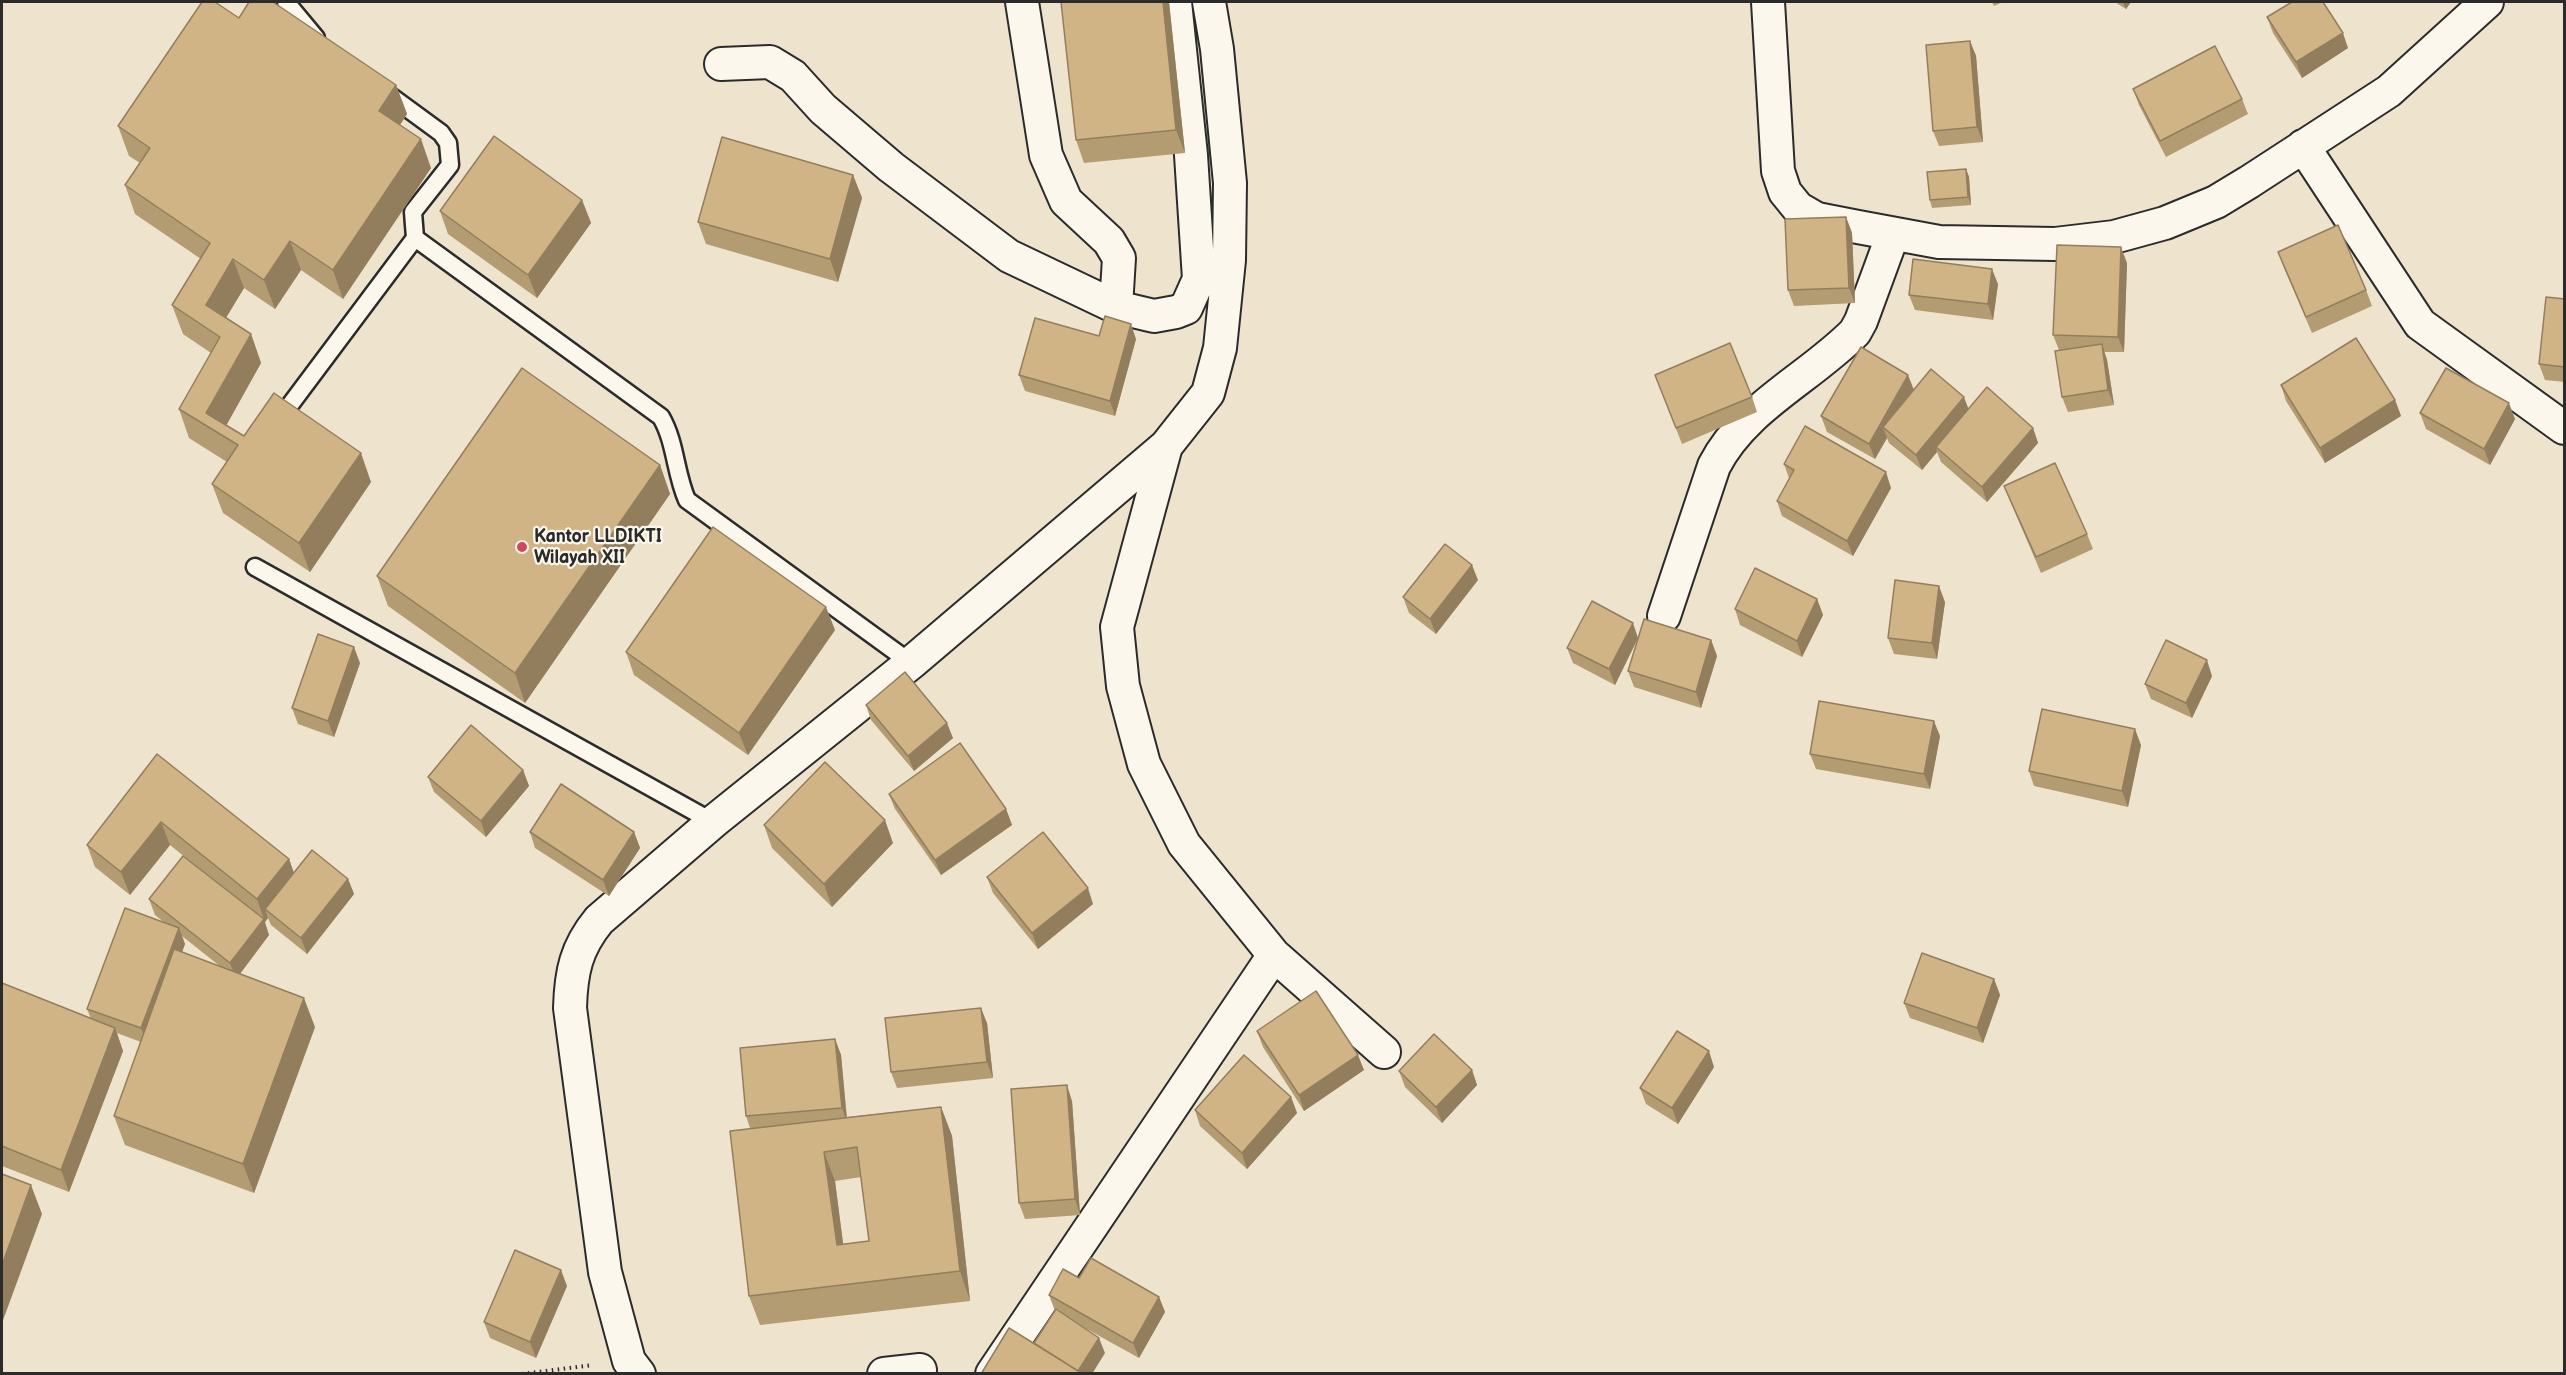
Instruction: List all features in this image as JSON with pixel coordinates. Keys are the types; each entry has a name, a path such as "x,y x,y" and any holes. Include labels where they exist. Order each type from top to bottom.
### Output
{"street":[{"path":"1022,2 1046,155 1066,201 1109,241 1119,258 1116,308"},
{"path":"721,64 770,62 793,76 823,109 891,167 1009,256 1116,308 1154,315 1176,312 1185,308 1198,279 1191,155 1175,2"},
{"path":"634,1367 605,1272 570,1008 570,986 576,958 584,938 599,920 713,822 911,663 1166,446 1208,393 1220,348 1226,293 1230,183 1217,49 1209,2"},
{"path":"1768,2 1779,171 1785,192 1798,208 1817,219 1939,242 2055,244 2114,237 2165,223 2216,202 2389,91 2487,2"},
{"path":"2303,146 2420,324 2565,428"},
{"path":"1664,616 1714,466 1724,445 1741,425 1855,332 1893,234"},
{"path":"1166,446 1117,627 1123,686 1144,764 1184,844 1274,955 1384,1052"},
{"path":"992,1374 1274,955"},
{"path":"884,1374 920,1370"}],"lane":[{"path":"286,2 325,50"},
{"path":"287,409 415,238 413,212 450,165 448,143 441,134 374,84"},
{"path":"415,238 661,417 669,431 680,483 687,500 911,663"},
{"path":"255,567 713,822"}],"path":[{"path":"522,1374 634,1367"}],"building":[{"path":"202,2 215,2 239,18 249,2 273,2 396,85 379,111 421,139 333,270 290,241 264,280 233,259 206,305 251,334 206,413 244,436 274,393 361,453 299,543 212,484 238,445 179,409 220,337 172,305 210,243 125,185 150,148 118,126"},
{"path":"1061,2 1163,2 1176,130 1076,140"},
{"path":"2292,2 2323,2 2343,33 2296,62 2267,17"},
{"path":"1970,41 1977,127 1933,131 1926,45"},
{"path":"2215,46 2242,99 2160,141 2133,89"},
{"path":"494,136 582,200 528,275 440,211"},
{"path":"722,137 853,175 830,259 698,222"},
{"path":"1966,169 1968,197 1930,200 1927,172"},
{"path":"1846,217 1849,288 1788,290 1785,219"},
{"path":"2338,225 2366,290 2306,317 2278,252"},
{"path":"2057,245 2121,247 2118,337 2053,335"},
{"path":"1913,259 1992,269 1988,304 1909,295"},
{"path":"2546,297 2565,299 2565,367 2539,364"},
{"path":"1105,316 1131,324 1110,401 1019,375 1035,318 1099,336"},
{"path":"2356,338 2395,400 2320,448 2281,385"},
{"path":"1730,343 1752,397 1676,428 1655,375"},
{"path":"2102,344 2108,390 2062,397 2055,351"},
{"path":"1861,347 1908,375 1869,444 1821,416"},
{"path":"522,368 660,465 515,673 377,576"},
{"path":"2446,368 2509,403 2484,449 2420,413"},
{"path":"1931,369 1964,397 1916,455 1883,427"},
{"path":"1987,387 2033,428 1982,487 1936,447"},
{"path":"1805,426 1886,472 1847,541 1777,501 1794,470 1784,464"},
{"path":"2055,463 2087,534 2036,557 2004,486"},
{"path":"713,527 826,607 739,733 626,652"},
{"path":"1445,544 1472,565 1430,619 1403,597"},
{"path":"1755,568 1817,599 1797,641 1735,609"},
{"path":"1895,580 1939,586 1932,643 1888,638"},
{"path":"1592,601 1633,623 1609,669 1567,648"},
{"path":"1644,619 1711,640 1696,692 1628,671"},
{"path":"318,634 354,647 328,721 292,708"},
{"path":"2166,640 2207,660 2186,703 2145,684"},
{"path":"905,672 947,723 908,756 866,705"},
{"path":"1819,701 1934,721 1924,774 1810,754"},
{"path":"2042,709 2135,729 2122,791 2029,771"},
{"path":"471,725 523,770 481,821 428,777"},
{"path":"960,743 1006,809 935,860 889,794"},
{"path":"157,754 289,859 257,899 161,822 121,872 87,845"},
{"path":"825,762 885,820 824,884 764,825"},
{"path":"561,784 634,832 603,880 530,832"},
{"path":"1043,832 1088,888 1032,933 987,877"},
{"path":"312,850 348,879 301,938 265,909"},
{"path":"183,856 264,919 230,963 149,899"},
{"path":"125,908 179,928 141,1028 87,1009"},
{"path":"174,949 304,998 243,1164 114,1116"},
{"path":"1922,953 1994,979 1977,1028 1904,1003"},
{"path":"2,983 115,1028 61,1170 2,1146"},
{"path":"1316,991 1358,1055 1299,1095 1257,1031"},
{"path":"981,1008 987,1062 891,1072 885,1018"},
{"path":"1677,1031 1709,1051 1672,1108 1640,1088"},
{"path":"1434,1034 1472,1070 1436,1107 1399,1071"},
{"path":"835,1039 842,1108 746,1116 740,1048"},
{"path":"1244,1055 1291,1097 1242,1153 1195,1110"},
{"path":"1067,1085 1075,1199 1019,1203 1011,1089"},
{"path":"941,1107 960,1271 749,1296 730,1131","holes":["857,1147 869,1241 837,1245 824,1152"]},
{"path":"2,1174 31,1185 2,1265"},
{"path":"515,1250 561,1270 530,1342 484,1322"},
{"path":"1091,1258 1159,1297 1133,1343 1049,1295 1063,1269 1079,1278"},
{"path":"1056,1309 1099,1338 1078,1371 1034,1343"},
{"path":"1009,1328 1083,1374 981,1374"}],"place":[{"name":"Kantor LLDIKTI Wilayah XII","path":"522,547"}]}
